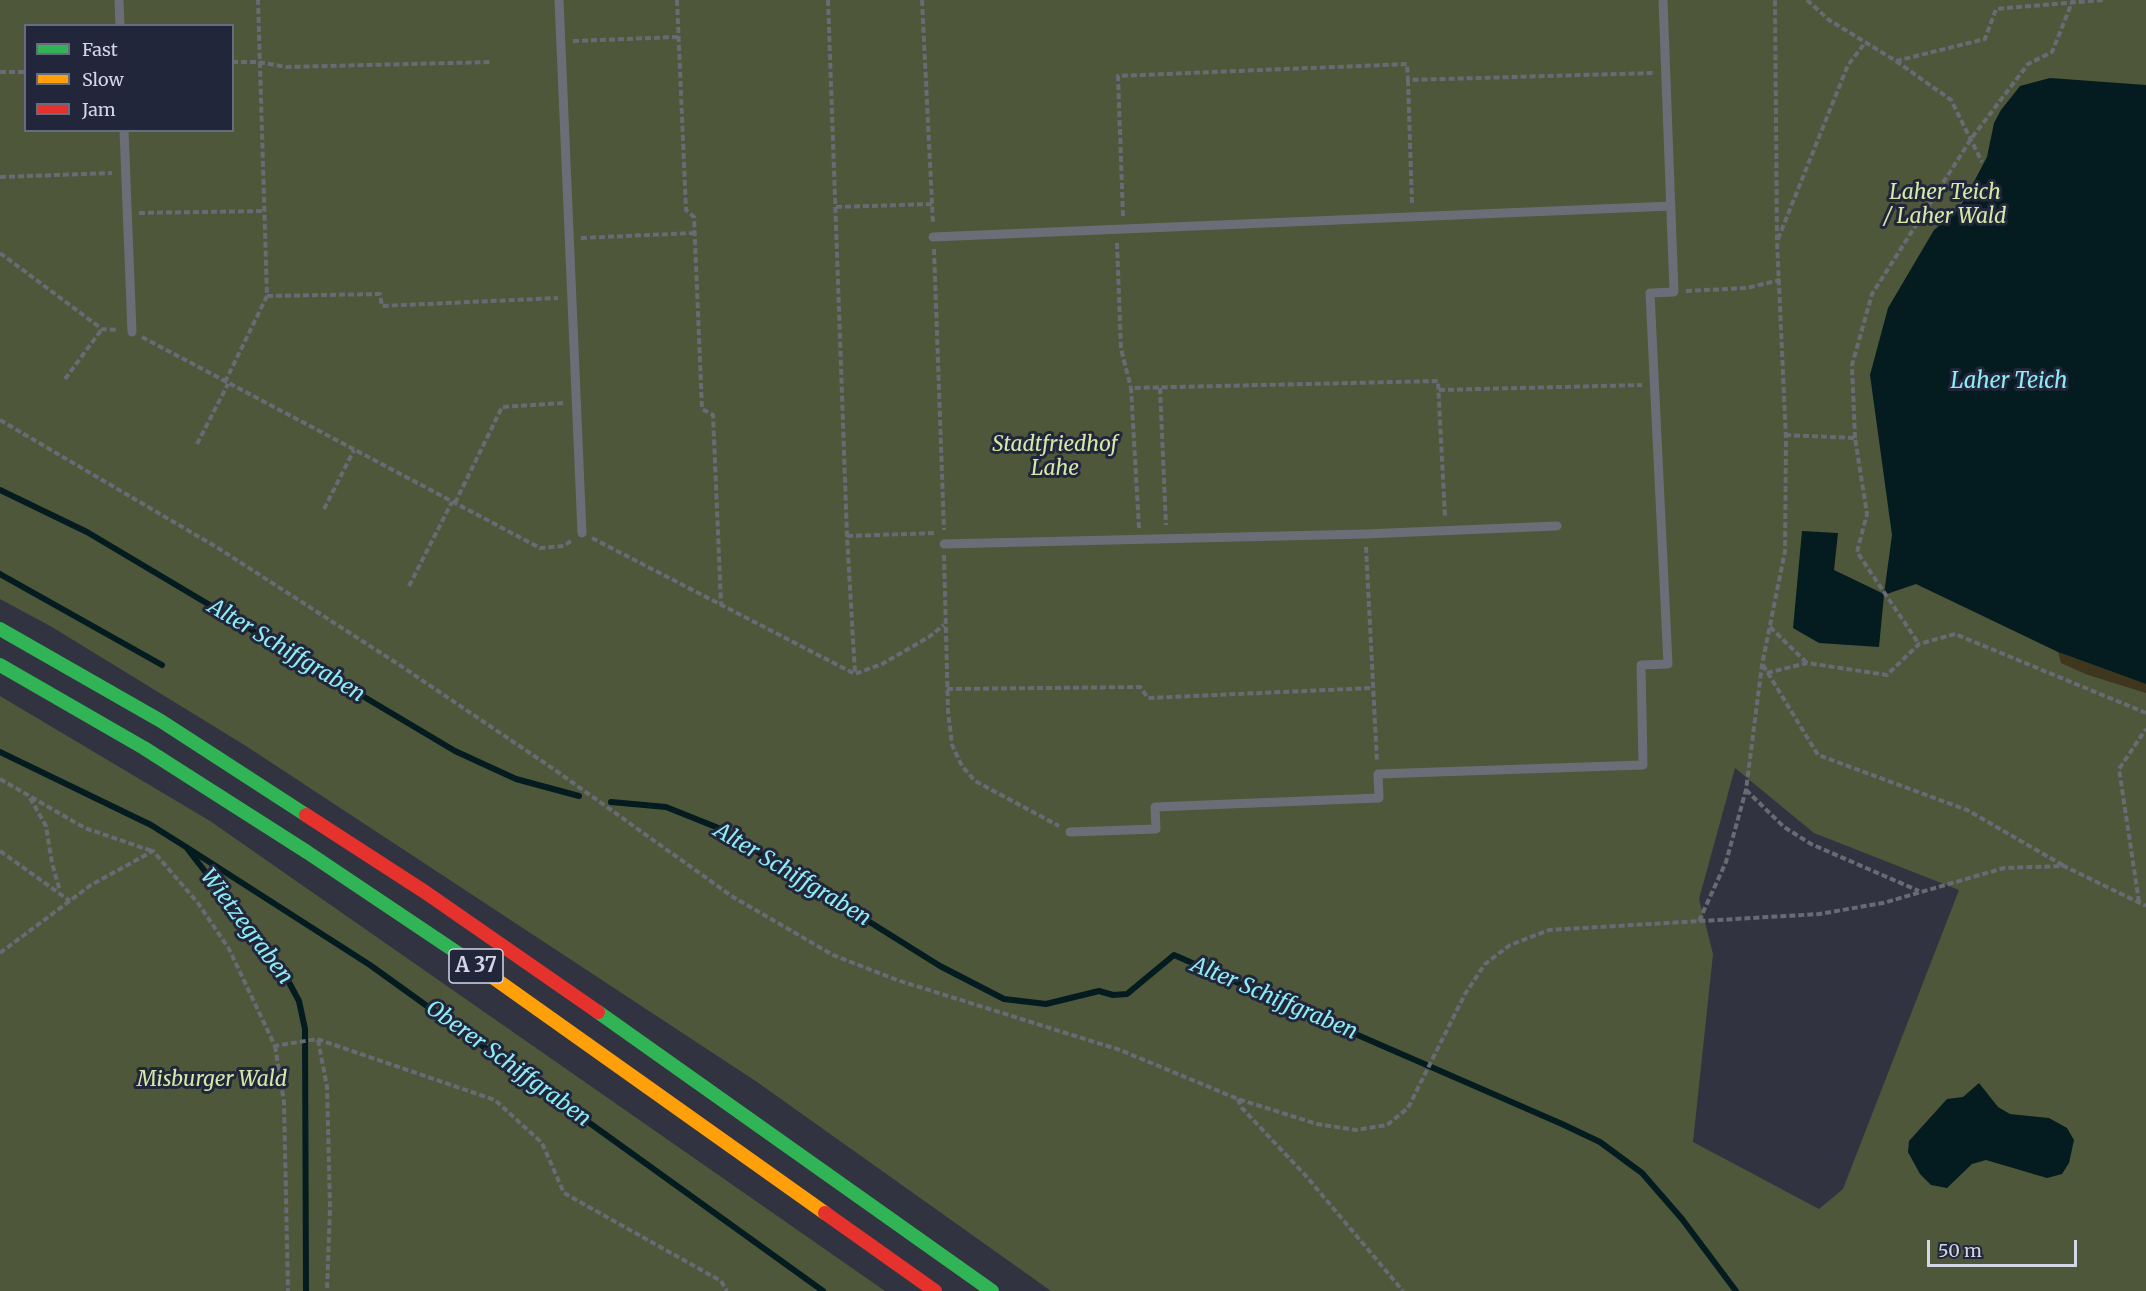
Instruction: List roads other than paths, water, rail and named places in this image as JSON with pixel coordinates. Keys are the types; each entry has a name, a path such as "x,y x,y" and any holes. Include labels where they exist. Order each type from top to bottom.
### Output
{"highway":[{"name":"A 37","path":"0,628 161,721 434,898 992,1291"},
{"name":"A 37","path":"0,664 144,748 307,852 494,978 936,1291"}],"lane":[{"path":"119,0 120,24"},
{"path":"559,0 582,533"},
{"path":"1070,832 1156,829 1155,807 1379,798 1378,774 1643,765 1641,664 1668,664 1650,293 1674,292 1663,0"},
{"path":"124,132 132,332"},
{"path":"933,237 1671,206"},
{"path":"944,544 1167,540 1557,526"}],"water":[{"name":"Laher Teich","path":"2050,78 2146,85 2146,684 2058,652 1916,584 1884,595 1879,647 1819,643 1793,628 1802,531 1838,533 1834,570 1884,594 1892,535 1870,375 1888,308 1934,230 1958,210 1968,193 1987,157 1994,123 2001,110 2020,86"},
{"path":"1979,1083 1998,1107 2010,1114 2049,1118 2067,1128 2074,1140 2069,1163 2062,1174 2047,1178 1986,1160 1972,1164 1947,1188 1931,1185 1920,1174 1908,1152 1909,1141 1947,1099 1963,1097"}],"waterway":[{"name":"Alter Schiffgraben","path":"0,490 87,532 455,751 516,779 579,796"},
{"path":"0,574 162,665"},
{"name":"Wietzegraben","path":"0,752 151,825 186,847 284,973 299,1001 305,1029 306,1291"},
{"name":"Alter Schiffgraben","path":"611,802 666,807 721,829 940,966 1004,999 1046,1004 1099,991 1113,995 1127,994 1174,955 1600,1142 1642,1173 1682,1219 1736,1291"},
{"name":"Oberer Schiffgraben","path":"186,847 370,965 823,1291"}],"park label":[{"name":"Laher Teich / Laher Wald","path":"1945,205"},
{"name":"Stadtfriedhof Lahe","path":"1055,457"},
{"name":"Misburger Wald","path":"212,1080"}]}
